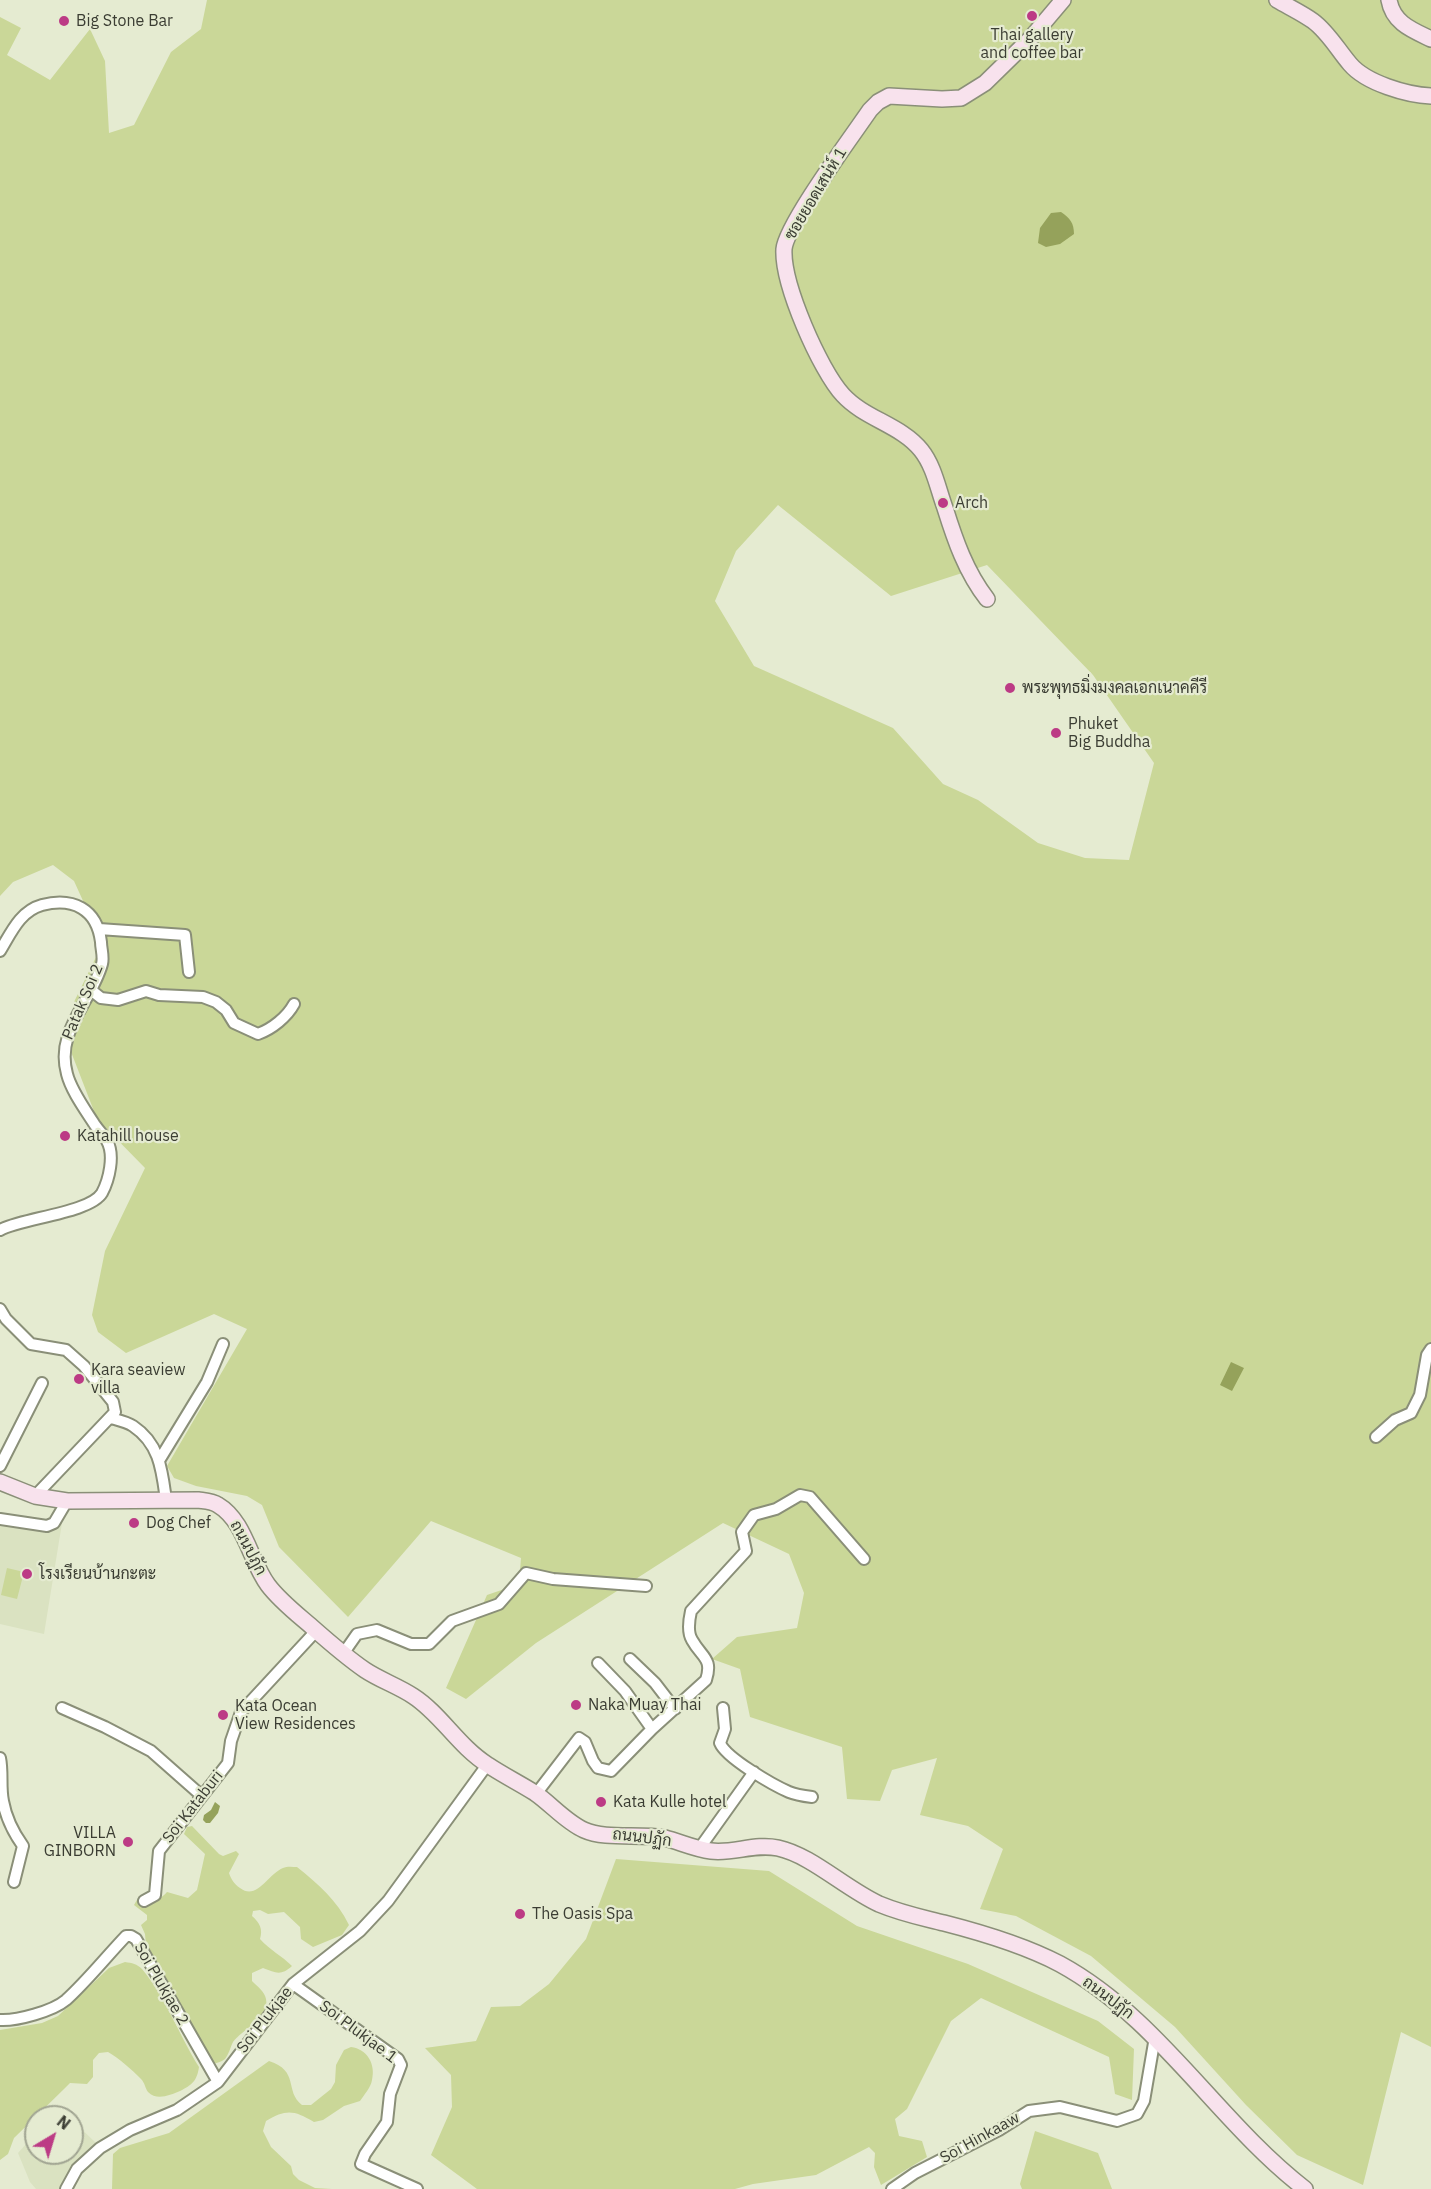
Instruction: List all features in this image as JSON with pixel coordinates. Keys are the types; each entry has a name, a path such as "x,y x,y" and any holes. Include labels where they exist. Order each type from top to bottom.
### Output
{"main road":[{"name":"ซอยยอดเสน่ห์ 1","path":"987,598 974,582 952,532 930,463 920,448 908,437 860,410 843,395 820,358 799,314 787,270 784,248 789,234 810,199 870,110 878,102 889,96 961,98 985,83 1029,39 1063,0"},
{"path":"1277,0 1314,22 1333,41 1351,66 1364,77 1403,92 1431,96"},
{"path":"1389,0 1391,11 1403,26 1431,39"},
{"name":"ถนนปฏัก","path":"0,1482 35,1496 67,1501 198,1500 215,1503 229,1514 268,1584 289,1607 342,1654 367,1672 415,1697 464,1747 488,1765 537,1794 580,1829 594,1833 663,1838 716,1852 756,1846 778,1848 798,1855 876,1902 911,1916 964,1929 1028,1950 1059,1964 1091,1983 1124,2008 1155,2037 1238,2128 1280,2169 1305,2189"}],"street":[{"path":"0,951 21,917 39,906 67,902 90,913 99,929 185,935 189,972"},
{"name":"Patak Soi 2","path":"0,1230 86,1205 100,1197 107,1184 110,1155 108,1142 94,1123 67,1075 63,1050 68,1031 91,990 103,962 99,929"},
{"path":"91,990 101,998 118,1000 146,991 159,995 203,998 216,1002 226,1010 234,1023 258,1034 270,1029 289,1013 294,1004"},
{"path":"0,1309 6,1319 31,1344 66,1350 84,1366 113,1402 115,1412 35,1496"},
{"path":"159,1459 202,1390 223,1344"},
{"path":"1376,1437 1395,1420 1411,1413 1420,1395 1427,1355 1431,1349"},
{"path":"0,1466 42,1383"},
{"path":"111,1418 133,1426 153,1446 159,1459 166,1500"},
{"path":"537,1794 579,1738 585,1742 598,1768 611,1771 652,1729 706,1680 709,1669 707,1659 690,1638 688,1623 691,1611 746,1551 742,1532 754,1515 776,1509 801,1495 810,1497 864,1559"},
{"path":"0,1519 47,1526 54,1523 67,1501"},
{"path":"342,1654 357,1634 377,1630 411,1644 429,1644 452,1621 499,1604 526,1573 553,1579 646,1586"},
{"name":"Soi Kataburi","path":"144,1901 155,1895 159,1851 228,1763 231,1741 240,1712 316,1630"},
{"path":"630,1659 655,1683 675,1708"},
{"path":"598,1664 625,1691 652,1729"},
{"path":"62,1708 151,1751 202,1796"},
{"path":"723,1708 725,1729 720,1743 723,1750 754,1772 791,1793 812,1797"},
{"path":"0,1758 3,1774 3,1800 12,1831 23,1846 14,1882"},
{"name":"Soi Plukjae","path":"66,2189 77,2169 100,2148 130,2130 177,2110 218,2082 293,1984 360,1931 388,1901 488,1765"},
{"path":"699,1849 754,1772"},
{"name":"Soi Plukjae 2","path":"0,2020 36,2013 64,2002 126,1936 131,1936 136,1939 218,2082"},
{"name":"Soi Plukjae 1","path":"293,1984 398,2059 401,2065 390,2094 387,2122 365,2154 361,2164 417,2189"},
{"name":"Soi Hinkaaw","path":"892,2189 915,2173 999,2130 1029,2111 1060,2106 1117,2121 1137,2114 1144,2101 1155,2037"}],"shaded area":[{"path":"207,0 1431,0 1431,2047 1401,2032 1363,2185 1297,2155 1246,2105 1175,2027 1091,1956 1016,1916 980,1909 1003,1849 968,1826 920,1815 937,1758 892,1770 880,1801 847,1799 842,1747 750,1717 740,1669 712,1659 737,1637 797,1628 804,1593 789,1554 723,1523 536,1643 466,1699 446,1688 487,1595 519,1584 521,1558 431,1521 348,1617 279,1547 262,1505 247,1496 196,1486 174,1478 167,1466 247,1329 214,1314 126,1353 98,1332 92,1315 105,1251 145,1168 97,1119 68,1044 74,1002 97,955 89,914 74,881 53,865 13,882 0,896 0,17 21,28 7,55 50,80 90,29 105,61 109,133 134,125 171,52 201,29","holes":["778,505 891,596 987,565 1093,675 1154,763 1129,860 1085,858 1038,843 978,800 943,784 893,728 754,666 715,601 736,551"]},
{"path":"1061,212 1071,221 1074,234 1060,244 1046,247 1038,243 1040,228 1051,213"},
{"path":"1231,1362 1244,1368 1232,1391 1220,1385"},
{"name":"โรงเรียนบ้านกะตะ","path":"0,1514 62,1523 44,1634 0,1624"},
{"path":"7,1568 24,1572 17,1599 1,1595"},
{"path":"215,1802 220,1806 218,1813 210,1823 206,1823 203,1820 204,1815 211,1810"},
{"path":"192,1826 219,1854 223,1856 236,1851 239,1854 229,1873 240,1888 252,1891 283,1868 297,1867 333,1900 349,1925 342,1935 313,1947 301,1939 300,1927 284,1912 268,1914 260,1910 253,1911 252,1916 261,1929 260,1939 292,1966 281,1972 263,1968 252,1973 252,1981 266,1999 264,2012 237,2037 225,2059 212,2064 200,2045 196,2031 147,1956 145,1934 141,1925 147,1920 147,1915 134,1905 138,1898 154,1901 167,1892 188,1898 197,1890 205,1854 184,1834 187,1827"},
{"path":"616,1859 769,1871 857,1926 968,1964 1098,2021 1134,2049 1132,2100 1115,2094 1109,2057 981,1998 951,2021 907,2109 895,2119 899,2136 922,2141 927,2157 881,2185 874,2167 875,2153 869,2147 816,2175 753,2184 735,2189 477,2189 431,2155 452,2107 451,2075 425,2048 476,2041 491,2007 520,2006 549,1984 586,1939"},
{"path":"125,1962 134,1964 142,1969 151,1980 199,2067 197,2076 191,2084 180,2091 155,2096 148,2092 141,2079 121,2061 108,2052 99,2053 93,2060 93,2077 87,2084 70,2083 48,2105 24,2105 24,2128 14,2138 8,2154 0,2160 0,2030 42,2023 58,2016 109,1968"},
{"path":"351,2047 366,2054 373,2068 371,2083 360,2101 344,2106 323,2120 314,2122 295,2113 279,2114 266,2121 263,2131 271,2147 291,2166 293,2174 299,2180 315,2188 332,2189 112,2189 113,2154 120,2148 169,2133 269,2061 285,2070 297,2100 302,2105 311,2105 331,2089 335,2082 336,2065 344,2050"},
{"path":"1035,2131 1098,2153 1112,2189 1022,2189 1020,2184"},
{"path":"84,2132 96,2143 84,2155"},
{"path":"24,2146 24,2165 74,2165 59,2189 36,2189 30,2182 18,2153"}],"place":[{"name":"Thai gallery and coffee bar","path":"1032,16"},
{"name":"Big Stone Bar","path":"64,21"},
{"name":"Arch","path":"943,503"},
{"name":"พระพุทธมิ่งมงคลเอกเนาคคีรี","path":"1010,688"},
{"name":"Phuket Big Buddha","path":"1056,733"},
{"name":"Katahill house","path":"65,1136"},
{"name":"Kara seaview villa","path":"79,1379"},
{"name":"Dog Chef","path":"134,1523"},
{"name":"โรงเรียนบ้านกะตะ","path":"27,1574"},
{"name":"Naka Muay Thai","path":"576,1705"},
{"name":"Kata Ocean View Residences","path":"223,1715"},
{"name":"Kata Kulle hotel","path":"601,1802"},
{"name":"VILLA GINBORN","path":"128,1842"},
{"name":"The Oasis Spa","path":"520,1914"}]}
